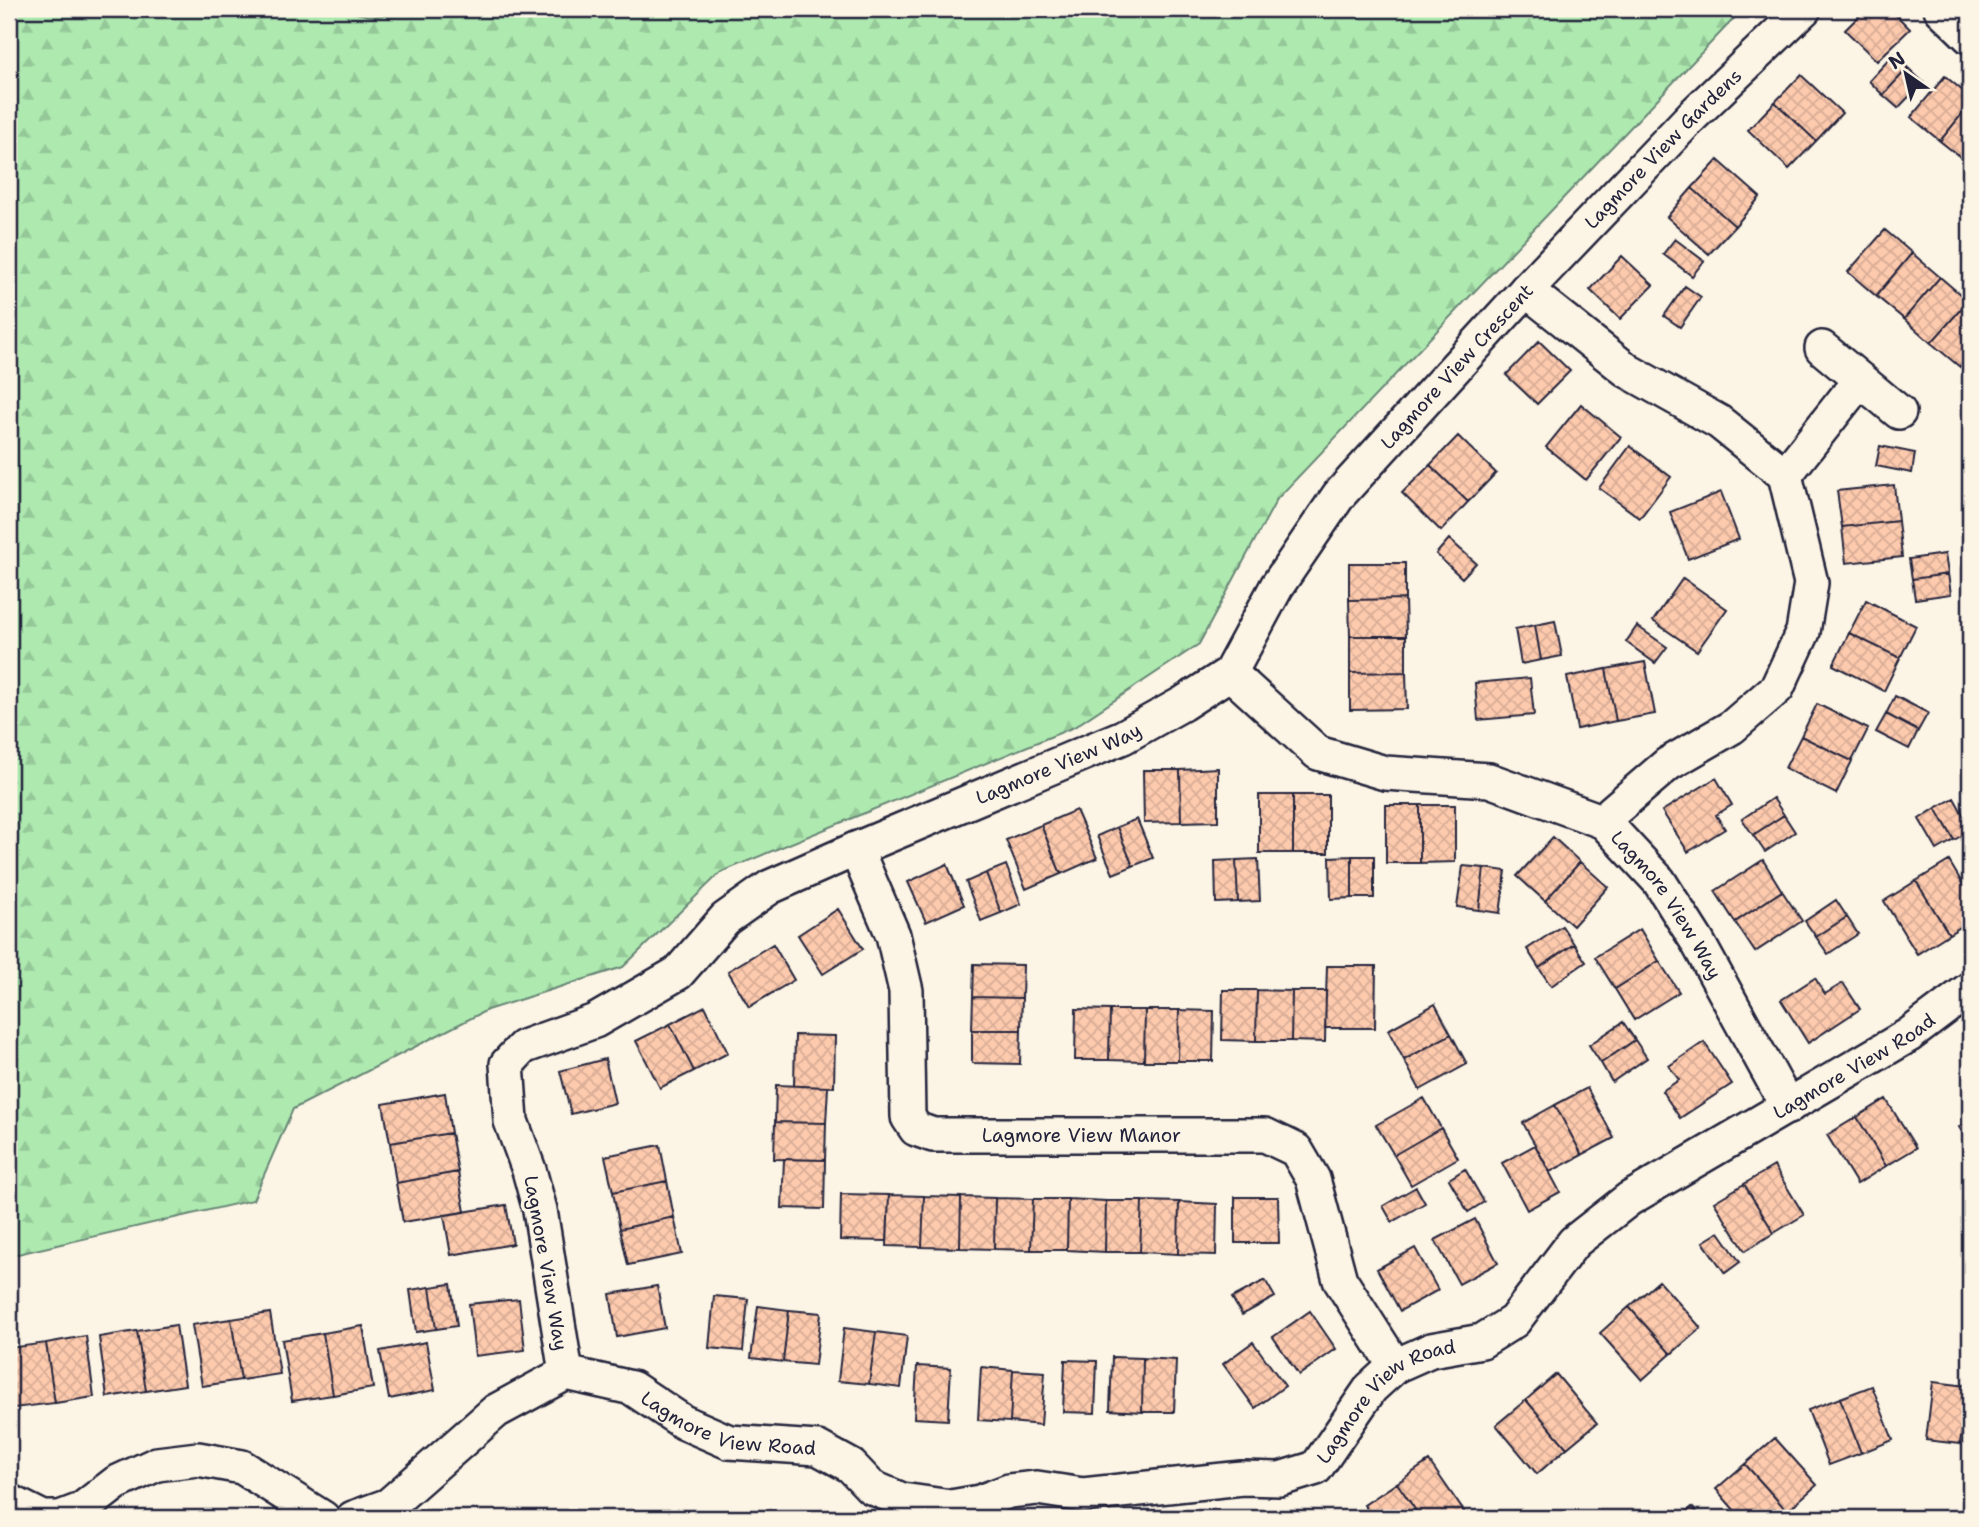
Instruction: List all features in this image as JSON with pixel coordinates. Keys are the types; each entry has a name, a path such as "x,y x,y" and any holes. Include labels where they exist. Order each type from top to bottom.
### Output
{"street":[{"name":"Lagmore View Gardens","path":"1526,290 1692,116 1804,9"},
{"path":"1941,9 1970,37"},
{"name":"Lagmore View Crescent","path":"1230,673 1277,586 1339,495 1526,290 1628,371 1720,422 1785,475"},
{"path":"1822,348 1899,412"},
{"path":"1604,822 1668,764 1732,727 1777,688 1803,632 1811,583 1785,475 1860,380"},
{"name":"Lagmore View Way","path":"566,1373 540,1210 511,1121 507,1065 523,1047 595,1021 678,973 725,919 770,887 1123,737 1230,673 1318,752 1385,773 1489,780 1604,822 1659,881 1697,941 1788,1107"},
{"name":"Lagmore View Manor","path":"856,849 893,935 906,991 908,1117 916,1129 933,1135 1265,1135 1296,1150 1313,1179 1340,1280 1395,1366"},
{"name":"Lagmore View Road","path":"566,1373 632,1388 684,1422 729,1442 818,1448 850,1466 871,1487 902,1500 951,1507 980,1502 1009,1490 1037,1488 1083,1495 1241,1478 1280,1479 1316,1468 1371,1388 1395,1366 1431,1350 1482,1341 1514,1321 1574,1242 1629,1199 1909,1035 1970,989"},
{"path":"353,1518 389,1505 496,1411 566,1373"},
{"path":"9,1501 43,1518 60,1518 81,1510 116,1483 157,1464 198,1459 242,1467 323,1518"}],"green space":[{"path":"9,9 339,9 373,17 418,9 1743,9 1277,499 1199,644 1074,727 721,872 623,967 487,1010 293,1109 253,1200 9,1256"},
{"path":"339,9 417,9 373,17"}],"building":[{"path":"1866,9 1890,9 1910,29 1877,61 1845,30"},
{"path":"1894,54 1908,68 1883,95 1869,81"},
{"path":"1908,68 1923,82 1898,108 1883,95"},
{"path":"1801,75 1842,113 1816,141 1775,102"},
{"path":"1945,76 1970,97 1970,104 1940,141 1911,117"},
{"path":"1775,102 1816,141 1789,169 1748,130"},
{"path":"1970,104 1970,162 1969,164 1940,141"},
{"path":"1718,160 1760,197 1735,226 1692,188"},
{"path":"1692,188 1735,226 1709,254 1667,217"},
{"path":"1885,230 1912,253 1876,296 1848,272"},
{"path":"1675,239 1704,261 1692,276 1663,254"},
{"path":"1912,253 1940,277 1904,319 1876,296"},
{"path":"1622,256 1653,285 1620,319 1590,290"},
{"path":"1940,277 1968,301 1931,343 1904,319"},
{"path":"1685,286 1701,297 1680,327 1664,316"},
{"path":"1968,301 1970,355 1960,367 1931,343"},
{"path":"1539,341 1570,371 1537,404 1506,375"},
{"path":"1581,404 1621,437 1586,480 1546,447"},
{"path":"1458,436 1496,473 1468,502 1430,465"},
{"path":"1630,446 1671,477 1640,518 1599,488"},
{"path":"1880,446 1915,453 1912,473 1876,466"},
{"path":"1430,465 1468,502 1441,531 1402,493"},
{"path":"1894,485 1898,521 1842,527 1837,491"},
{"path":"1721,492 1739,539 1688,559 1670,512"},
{"path":"1898,521 1902,557 1846,563 1842,527"},
{"path":"1449,539 1476,563 1462,578 1436,554"},
{"path":"1945,554 1948,574 1912,579 1909,559"},
{"path":"1349,563 1405,563 1405,599 1349,600"},
{"path":"1948,574 1951,594 1915,599 1912,579"},
{"path":"1683,578 1727,609 1697,651 1653,621"},
{"path":"1405,599 1406,636 1350,636 1349,600"},
{"path":"1866,600 1916,626 1900,658 1849,633"},
{"path":"1555,621 1562,656 1541,660 1535,625"},
{"path":"1535,625 1541,660 1521,664 1515,629"},
{"path":"1637,626 1667,647 1655,663 1626,642"},
{"path":"1849,633 1900,658 1884,691 1833,665"},
{"path":"1350,636 1406,636 1406,672 1350,673"},
{"path":"1645,662 1655,714 1616,721 1606,669"},
{"path":"1606,669 1616,721 1577,729 1567,677"},
{"path":"1406,672 1407,709 1350,710 1350,673"},
{"path":"1530,678 1534,715 1478,720 1475,683"},
{"path":"1895,696 1928,713 1918,731 1886,714"},
{"path":"1817,704 1868,729 1852,761 1801,736"},
{"path":"1886,714 1918,731 1909,749 1876,732"},
{"path":"1801,736 1852,761 1836,794 1785,768"},
{"path":"1218,768 1218,821 1181,822 1180,770"},
{"path":"1143,770 1180,770 1181,822 1144,823"},
{"path":"1716,778 1732,805 1716,815 1725,829 1688,852 1662,811"},
{"path":"1259,795 1293,795 1293,853 1259,853"},
{"path":"1293,795 1328,795 1328,853 1293,853"},
{"path":"1773,798 1784,815 1753,835 1742,819"},
{"path":"1954,798 1970,831 1954,840 1936,808"},
{"path":"1386,805 1420,805 1420,863 1386,863"},
{"path":"1420,805 1455,805 1455,862 1420,863"},
{"path":"1936,808 1954,840 1937,850 1919,819"},
{"path":"1076,810 1097,858 1061,874 1041,825"},
{"path":"1784,815 1795,832 1765,852 1753,835"},
{"path":"1137,819 1153,858 1133,866 1117,827"},
{"path":"1041,825 1061,874 1026,889 1006,840"},
{"path":"1117,827 1133,866 1113,874 1097,836"},
{"path":"1553,837 1580,862 1545,901 1517,876"},
{"path":"1352,856 1374,856 1374,898 1352,898"},
{"path":"1352,856 1352,898 1331,899 1330,857"},
{"path":"1258,859 1260,901 1238,902 1236,860"},
{"path":"1236,860 1238,902 1216,903 1215,861"},
{"path":"1763,860 1782,891 1735,922 1715,891"},
{"path":"1949,861 1970,896 1970,921 1949,934 1916,881"},
{"path":"1580,862 1608,887 1573,926 1545,901"},
{"path":"947,864 964,905 926,922 908,882"},
{"path":"1006,865 1021,904 1001,913 986,873"},
{"path":"1463,866 1484,868 1479,910 1457,907"},
{"path":"1484,868 1506,871 1500,913 1479,910"},
{"path":"986,873 1001,913 981,921 966,882"},
{"path":"1916,881 1949,934 1917,954 1884,901"},
{"path":"1782,891 1802,921 1755,952 1735,922"},
{"path":"1836,900 1847,917 1816,937 1805,921"},
{"path":"838,909 863,949 823,974 798,935"},
{"path":"1847,917 1858,934 1828,954 1816,937"},
{"path":"1562,926 1574,944 1539,968 1527,949"},
{"path":"1640,929 1659,961 1615,989 1595,957"},
{"path":"773,944 794,980 749,1007 728,971"},
{"path":"1574,944 1586,962 1551,986 1539,968"},
{"path":"1659,961 1679,992 1634,1020 1615,989"},
{"path":"974,964 1023,965 1022,998 973,997"},
{"path":"1327,966 1376,966 1375,1028 1325,1028"},
{"path":"1815,978 1825,994 1843,983 1860,1009 1808,1043 1781,1000"},
{"path":"1223,990 1257,990 1256,1041 1222,1040"},
{"path":"1257,990 1292,991 1291,1041 1256,1041"},
{"path":"1292,991 1326,991 1325,1042 1291,1041"},
{"path":"973,997 1022,998 1021,1030 972,1030"},
{"path":"1435,1004 1451,1034 1404,1060 1388,1030"},
{"path":"705,1006 728,1053 694,1071 670,1024"},
{"path":"1076,1009 1110,1010 1109,1060 1075,1060"},
{"path":"1110,1010 1145,1010 1144,1061 1109,1060"},
{"path":"1145,1010 1179,1010 1178,1061 1144,1061"},
{"path":"1179,1010 1214,1011 1213,1061 1178,1061"},
{"path":"1623,1022 1635,1040 1601,1063 1589,1045"},
{"path":"670,1024 694,1071 660,1088 636,1041"},
{"path":"972,1030 1021,1030 1020,1064 972,1063"},
{"path":"1451,1034 1467,1064 1420,1090 1404,1060"},
{"path":"795,1035 835,1036 834,1087 794,1086"},
{"path":"1635,1040 1647,1058 1612,1082 1601,1063"},
{"path":"1704,1042 1732,1084 1680,1118 1662,1091 1679,1080 1669,1066"},
{"path":"605,1059 615,1103 571,1114 560,1071"},
{"path":"776,1085 828,1087 826,1123 775,1122"},
{"path":"1587,1088 1614,1138 1582,1155 1555,1105"},
{"path":"445,1093 451,1133 390,1143 383,1104"},
{"path":"1424,1098 1441,1128 1394,1155 1376,1125"},
{"path":"1886,1099 1916,1148 1886,1166 1857,1117"},
{"path":"1555,1105 1582,1155 1550,1172 1523,1123"},
{"path":"1857,1117 1886,1166 1857,1184 1827,1135"},
{"path":"1970,1120 1970,1142 1969,1143 1959,1127"},
{"path":"775,1122 826,1123 825,1160 774,1159"},
{"path":"1441,1128 1458,1158 1411,1185 1394,1155"},
{"path":"451,1133 458,1172 396,1183 390,1143"},
{"path":"660,1145 667,1181 613,1192 605,1156"},
{"path":"1535,1145 1560,1192 1527,1210 1502,1163"},
{"path":"784,1159 825,1160 824,1209 782,1208"},
{"path":"1774,1166 1804,1215 1774,1233 1744,1184"},
{"path":"1465,1169 1484,1202 1468,1212 1449,1179"},
{"path":"458,1172 465,1212 403,1222 396,1183"},
{"path":"667,1181 674,1217 620,1229 613,1192"},
{"path":"1744,1184 1774,1233 1745,1251 1714,1202"},
{"path":"1416,1187 1425,1203 1392,1222 1383,1206"},
{"path":"841,1194 889,1195 887,1241 840,1240"},
{"path":"889,1195 924,1196 922,1247 887,1246"},
{"path":"924,1196 961,1197 960,1248 922,1247"},
{"path":"961,1197 995,1198 994,1249 960,1248"},
{"path":"1235,1197 1278,1197 1279,1243 1235,1243"},
{"path":"995,1198 1033,1199 1031,1250 994,1249"},
{"path":"1033,1199 1068,1199 1067,1250 1031,1250"},
{"path":"1068,1199 1106,1201 1105,1252 1067,1250"},
{"path":"1106,1201 1142,1201 1140,1252 1105,1252"},
{"path":"1142,1201 1179,1202 1178,1254 1140,1252"},
{"path":"1179,1202 1217,1204 1216,1255 1178,1254"},
{"path":"506,1205 513,1244 451,1255 444,1215"},
{"path":"674,1217 682,1254 628,1265 620,1229"},
{"path":"1475,1219 1498,1263 1459,1284 1435,1240"},
{"path":"1719,1232 1740,1262 1725,1273 1703,1242"},
{"path":"1415,1248 1438,1290 1400,1311 1377,1269"},
{"path":"1265,1280 1275,1297 1242,1315 1232,1298"},
{"path":"1659,1281 1701,1328 1671,1354 1629,1307"},
{"path":"451,1284 457,1326 436,1329 430,1287"},
{"path":"657,1286 665,1328 617,1337 610,1294"},
{"path":"430,1287 436,1329 416,1332 410,1290"},
{"path":"714,1296 748,1299 743,1351 709,1348"},
{"path":"519,1299 525,1350 475,1356 469,1304"},
{"path":"758,1306 789,1310 783,1362 751,1358"},
{"path":"1629,1307 1671,1354 1642,1380 1600,1333"},
{"path":"789,1310 821,1313 815,1365 783,1362"},
{"path":"1310,1311 1336,1349 1299,1375 1273,1337"},
{"path":"270,1313 280,1374 241,1380 231,1319"},
{"path":"231,1319 241,1380 202,1386 192,1325"},
{"path":"176,1325 185,1385 146,1391 137,1331"},
{"path":"363,1326 373,1388 333,1395 323,1333"},
{"path":"844,1328 876,1332 869,1384 838,1381"},
{"path":"137,1331 146,1391 107,1397 99,1337"},
{"path":"876,1332 907,1336 901,1388 869,1384"},
{"path":"323,1333 333,1395 292,1401 282,1340"},
{"path":"86,1336 94,1397 55,1403 46,1343"},
{"path":"426,1342 435,1390 389,1399 380,1351"},
{"path":"1253,1342 1285,1386 1255,1408 1223,1364"},
{"path":"46,1343 55,1403 14,1408 9,1348"},
{"path":"1112,1357 1143,1358 1142,1412 1110,1410"},
{"path":"1143,1358 1176,1360 1174,1412 1142,1412"},
{"path":"1065,1360 1097,1361 1095,1413 1063,1412"},
{"path":"917,1366 951,1368 948,1420 914,1418"},
{"path":"981,1367 1013,1370 1010,1422 978,1420"},
{"path":"1013,1370 1045,1372 1041,1425 1010,1422"},
{"path":"1556,1374 1597,1423 1567,1448 1526,1400"},
{"path":"1933,1382 1967,1386 1960,1444 1926,1440"},
{"path":"1872,1386 1893,1440 1861,1453 1840,1398"},
{"path":"1967,1386 1970,1386 1970,1445 1960,1444"},
{"path":"1840,1398 1861,1453 1829,1465 1808,1410"},
{"path":"1526,1400 1567,1448 1537,1474 1496,1425"},
{"path":"1775,1438 1817,1485 1787,1511 1745,1464"},
{"path":"1429,1461 1465,1513 1457,1518 1421,1518 1397,1483"},
{"path":"1745,1464 1787,1511 1779,1518 1741,1518 1716,1489"},
{"path":"1397,1483 1421,1518 1373,1518 1364,1505"},
{"path":"1692,1507 1702,1518 1680,1518"}]}
